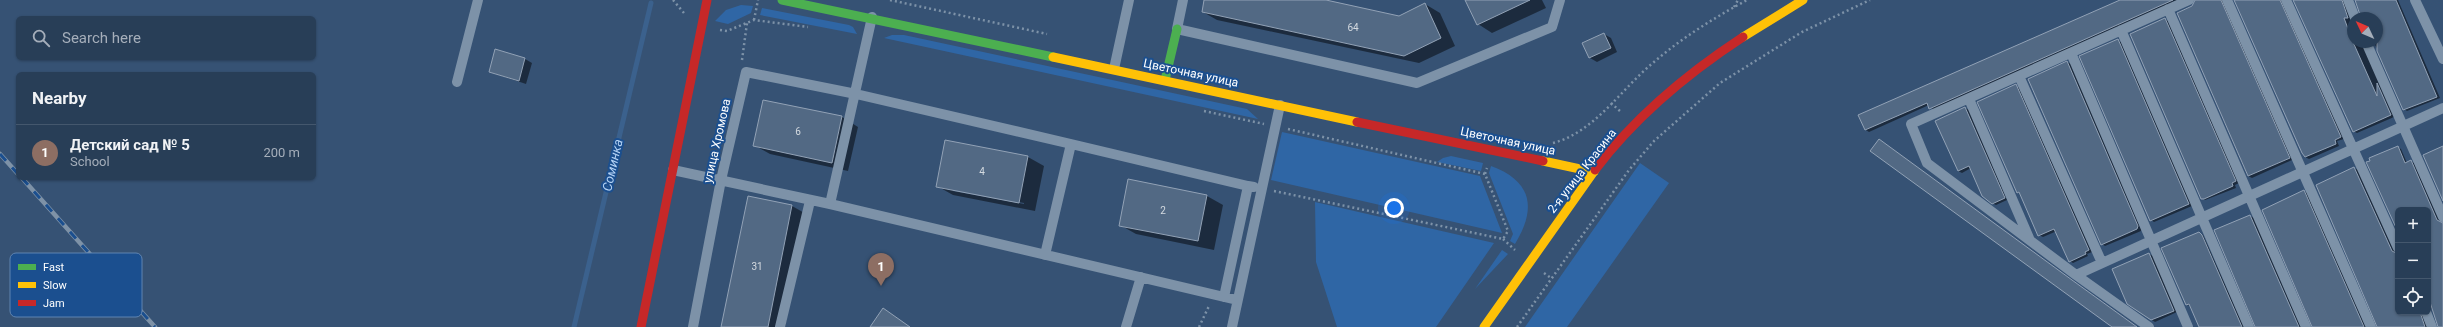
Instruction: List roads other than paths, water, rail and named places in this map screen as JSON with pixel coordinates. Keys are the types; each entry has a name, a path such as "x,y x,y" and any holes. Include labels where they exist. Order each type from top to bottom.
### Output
{"street":[{"path":"641,327 707,0"},
{"name":"Цветочная улица","path":"782,0 872,17 1594,172"},
{"name":"2-я улица Красина","path":"1484,327 1594,172 1635,124 1694,72 1736,40 1803,0"},
{"path":"1165,80 1177,29"}],"lane":[{"path":"457,82 478,0"},
{"path":"1114,69 1129,0"},
{"path":"1183,0 1177,29 1418,84 1552,27 1560,0"},
{"path":"2149,327 2076,275 1927,163 1911,124 2189,0"},
{"path":"2227,0 2371,327"},
{"path":"2286,0 2396,243"},
{"path":"2348,0 2353,12"},
{"path":"2415,0 2443,59"},
{"path":"2168,9 2251,196 2306,327"},
{"path":"830,204 856,94 872,17"},
{"path":"2121,30 2203,217 2249,327"},
{"path":"2369,48 2443,217"},
{"path":"2071,53 2188,327"},
{"name":"улица Хромова","path":"693,327 721,180 746,72 856,94"},
{"path":"2019,76 2102,263"},
{"path":"856,94 1261,188"},
{"path":"1969,99 2029,239"},
{"path":"1232,327 1280,105"},
{"path":"2076,275 2443,108"},
{"path":"1045,255 1071,144"},
{"path":"673,170 830,204 1237,300"},
{"path":"1219,295 1248,186"},
{"path":"780,327 810,200"},
{"path":"1126,327 1141,277"},
{"path":"2427,315 2432,327"}],"waterway":[{"name":"Соминка","path":"574,327 651,3"}],"railway":[{"path":"0,154 16,172"},
{"path":"24,180 89,253"},
{"path":"142,312 155,327"}],"place":[{"name":"Детский сад № 5","path":"881,286"}]}
